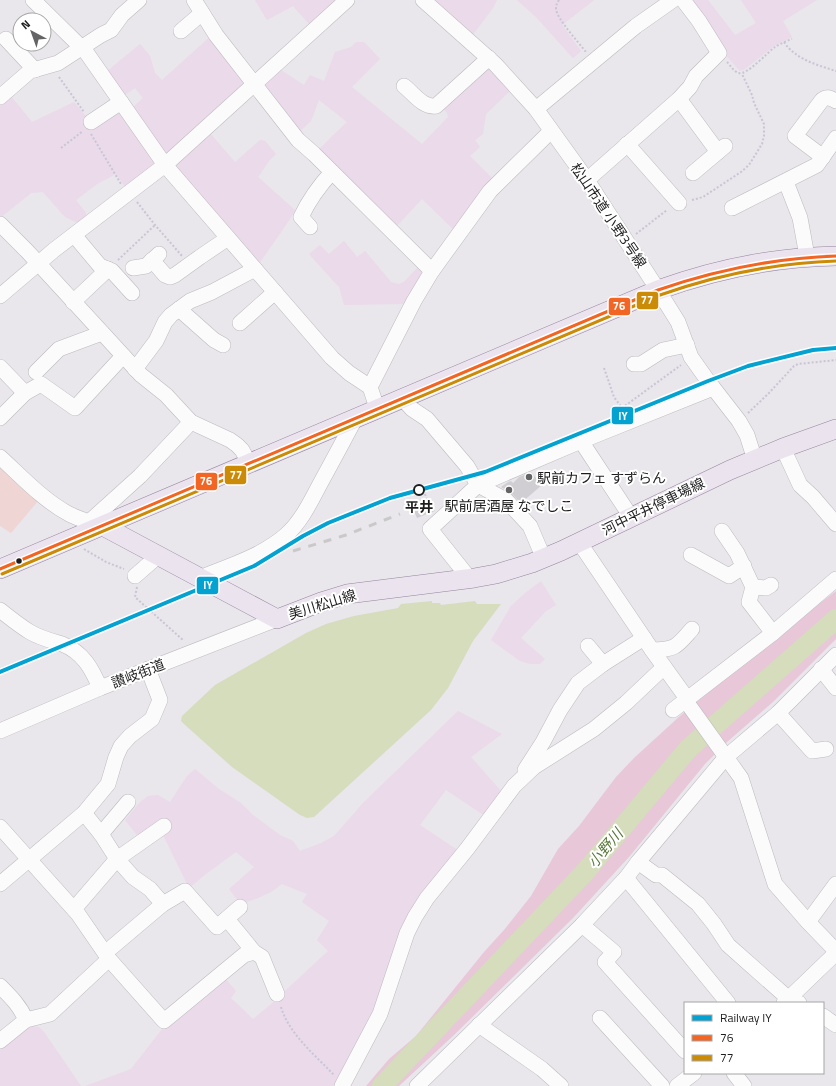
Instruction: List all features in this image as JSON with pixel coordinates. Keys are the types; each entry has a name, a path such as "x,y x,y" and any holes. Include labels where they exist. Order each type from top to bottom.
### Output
{"main road":[{"path":"0,569 72,539 96,524 249,463 658,290 693,278 758,263 807,256 836,256"},
{"name":"河中平井停車場線","path":"469,578 496,574 544,559 730,470 783,448 836,429"},
{"name":"美川松山線","path":"96,524 277,619 321,602 347,594 469,578"}],"street":[{"path":"33,0 86,52 165,165 332,358 349,373 370,387 377,408"},
{"path":"0,97 30,71 51,66 66,59 110,30 122,15 139,0"},
{"path":"194,0 216,35 298,140 432,271"},
{"path":"0,296 74,235 165,165 347,0"},
{"name":"松山市道 小野3号線","path":"423,0 489,58 536,109 587,180 678,322 689,351 713,388 739,421 747,435 755,460"},
{"path":"587,180 680,99 690,87 696,76 719,53 699,21 683,0"},
{"path":"536,109 667,2"},
{"path":"181,30 202,13"},
{"path":"6,39 35,70"},
{"path":"404,86 425,104 436,106 489,58"},
{"path":"823,157 795,136 822,100 829,97 836,101"},
{"path":"680,99 722,149 693,173"},
{"path":"91,122 121,102"},
{"path":"370,387 414,301 432,271 490,191 551,131"},
{"path":"732,208 817,165 836,138"},
{"path":"627,144 655,185 679,203"},
{"path":"310,227 301,217 308,202 320,184 332,172"},
{"path":"786,182 800,218 807,256"},
{"path":"0,224 141,375 166,395 191,422 233,442 242,450 249,463"},
{"path":"74,235 100,266 112,271 132,294"},
{"path":"133,268 146,266 156,257 165,274 170,277 228,238"},
{"path":"135,369 156,341 165,322 179,309 190,301 212,292 255,269"},
{"path":"73,302 108,270"},
{"path":"240,323 275,292"},
{"path":"179,309 214,340 223,346"},
{"path":"36,372 59,349 102,333"},
{"path":"634,364 641,364 663,350 689,351"},
{"path":"0,418 25,393 41,384 75,408 123,356"},
{"path":"0,367 25,393"},
{"path":"469,578 430,529 478,485 581,441 713,388"},
{"path":"402,398 412,409 427,419 467,466 478,485 506,500 530,526 544,559"},
{"path":"200,578 248,559 268,548 287,534 310,503 356,417"},
{"path":"0,457 45,498 68,513 96,524 191,422"},
{"path":"581,441 631,517"},
{"path":"783,448 800,484 836,524"},
{"path":"722,531 744,566 753,587 749,602 773,632"},
{"path":"579,542 683,693 687,702 741,778 776,884 836,952 791,1002 728,945 698,904 662,875 656,875 638,862"},
{"path":"691,555 729,576 744,566"},
{"path":"134,576 158,556"},
{"path":"673,710 687,702 836,579"},
{"path":"753,587 766,588 771,585"},
{"path":"0,610 31,633 65,645 77,653 87,662 100,688"},
{"name":"讃岐街道","path":"0,731 100,688 277,619"},
{"path":"342,1086 380,1014 407,933 415,917 427,898 467,850 514,786 543,742 560,710 578,683 603,664 648,644 667,650 677,646 692,630"},
{"path":"588,646 603,664"},
{"path":"417,1086 582,925 626,878 725,755 778,713 836,654"},
{"path":"514,786 534,767 594,729 626,703 664,667"},
{"path":"0,884 84,814 108,784 121,746 130,736 152,719 160,700 148,669"},
{"path":"822,669 836,688"},
{"path":"778,713 812,751 826,749"},
{"path":"101,834 128,802"},
{"path":"84,814 101,834 117,859 133,877 150,889 164,904"},
{"path":"74,909 117,859 164,826"},
{"path":"0,827 74,909 107,956 164,1021 244,955 254,952"},
{"path":"626,878 727,1002"},
{"path":"808,922 836,884"},
{"path":"0,1041 26,1020 50,1014 107,956 164,904 184,891 217,928 240,907"},
{"path":"227,919 254,952 262,957 277,994"},
{"path":"582,925 614,952 605,962 684,1050"},
{"path":"0,986 22,1009 26,1020"},
{"path":"824,1017 836,1025"},
{"path":"600,1018 662,1086"},
{"path":"479,1025 542,1069 561,1086"},
{"path":"677,1086 693,1074"},
{"path":"735,1074 744,1086"}],"path":[{"path":"560,0 557,3 556,9 560,17 593,62"},
{"path":"719,53 737,73 742,74 784,42 792,39"},
{"path":"784,42 787,47 801,58 836,71"},
{"path":"51,66 91,122"},
{"path":"61,148 88,128 107,162 128,193 189,264"},
{"path":"108,270 155,225"},
{"path":"604,368 614,397 622,408 689,351"},
{"path":"739,421 768,394 794,366 798,364 836,360"},
{"path":"425,494 427,500"},
{"path":"72,539 90,553 106,562 126,570 134,576 137,585 135,597 195,651"},
{"path":"277,994 284,1015 292,1030 342,1086"}],"shaded area":[{"path":"255,0 342,0 311,26 293,6 267,20"},
{"path":"430,0 497,0 493,8 471,37"},
{"path":"517,0 594,0 562,25 581,51 573,58 536,17"},
{"path":"687,0 708,0 735,35 756,23 741,0 817,0 783,21 792,37 774,46 745,69 740,71 722,51"},
{"path":"211,36 251,83 164,159 130,110 143,98 135,88 122,97 105,73 140,44 150,56 155,73 162,80"},
{"path":"356,42 364,42 380,59 352,87 422,144 448,117 447,113 441,106 486,66 512,89 486,114 483,134 475,140 480,147 470,156 495,181 456,232 422,199 394,229 317,151 347,122 319,100 311,121 298,133 262,87 281,70 304,85 310,75 324,81 335,52 351,47"},
{"path":"9,94 32,122 74,102 88,119 118,107 159,161 126,188 116,174 97,184 76,200 86,213 86,218 80,224 65,217 43,192 31,193 0,218 0,102"},
{"path":"209,132 235,162 260,140 265,141 276,154 258,177 295,210 261,261 258,263 173,164"},
{"path":"344,241 357,257 365,251 391,282 399,284 404,282 420,265 426,271 407,301 403,304 344,305 339,287 309,254 320,245 329,254"},
{"path":"0,468 38,501 11,533 0,526"},
{"path":"541,581 556,605 546,611 521,638 545,659 540,664 531,664 520,661 491,640 511,606"},
{"path":"836,591 836,639 774,701 727,742 705,764 629,857 573,918 454,1035 399,1086 366,1086 389,1059 416,1036 484,952 504,930 531,896 558,849 579,826 616,777 634,758 680,716 767,643"},
{"path":"432,601 432,603 440,603 441,605 475,601 477,604 501,604 473,641 448,688 431,710 314,817 307,818 300,815 232,767 181,721 182,716 215,685 306,633 326,624 354,616 398,608 401,604"},
{"path":"458,711 502,734 471,757 502,792 485,816 446,790 420,825 459,851 425,893 379,1004 337,1086 85,1086 131,1069 166,1024 224,977 236,991 231,998 253,1019 281,996 328,951 317,940 329,921 302,902 307,894 282,884 271,892 258,898 240,903 229,889 254,867 236,852 189,888 162,833 140,839 125,820 140,802 148,796 158,795 170,802 187,776 195,769 219,789 241,803 253,815 280,835 293,841 300,851 334,836 364,802"},
{"path":"33,1026 39,1027 44,1032 81,1086 0,1086 0,1050 24,1029"}],"building":[{"path":"531,472 542,485 521,503 512,494 501,487 511,481 513,483 519,477"},
{"path":"430,499 435,511 417,518 412,506"}],"waterway":[{"name":"小野川","path":"382,1086 586,871 688,749 836,619"}],"railway":[{"path":"293,551 346,535 400,514"}],"rail line":[{"name":"IY","path":"0,672 254,566 303,536 328,523 390,498 485,472 748,366 813,350 836,348"}],"transit line":[{"name":"76","path":"0,569 658,290 723,271 746,266 790,259 836,256"},
{"name":"77","path":"2,574 660,295 746,271 791,264 836,261"}],"place":[{"name":"駅前カフェ すずらん","path":"529,477"},
{"name":"平井","path":"419,490"},
{"name":"駅前居酒屋 なでしこ","path":"509,490"}]}
